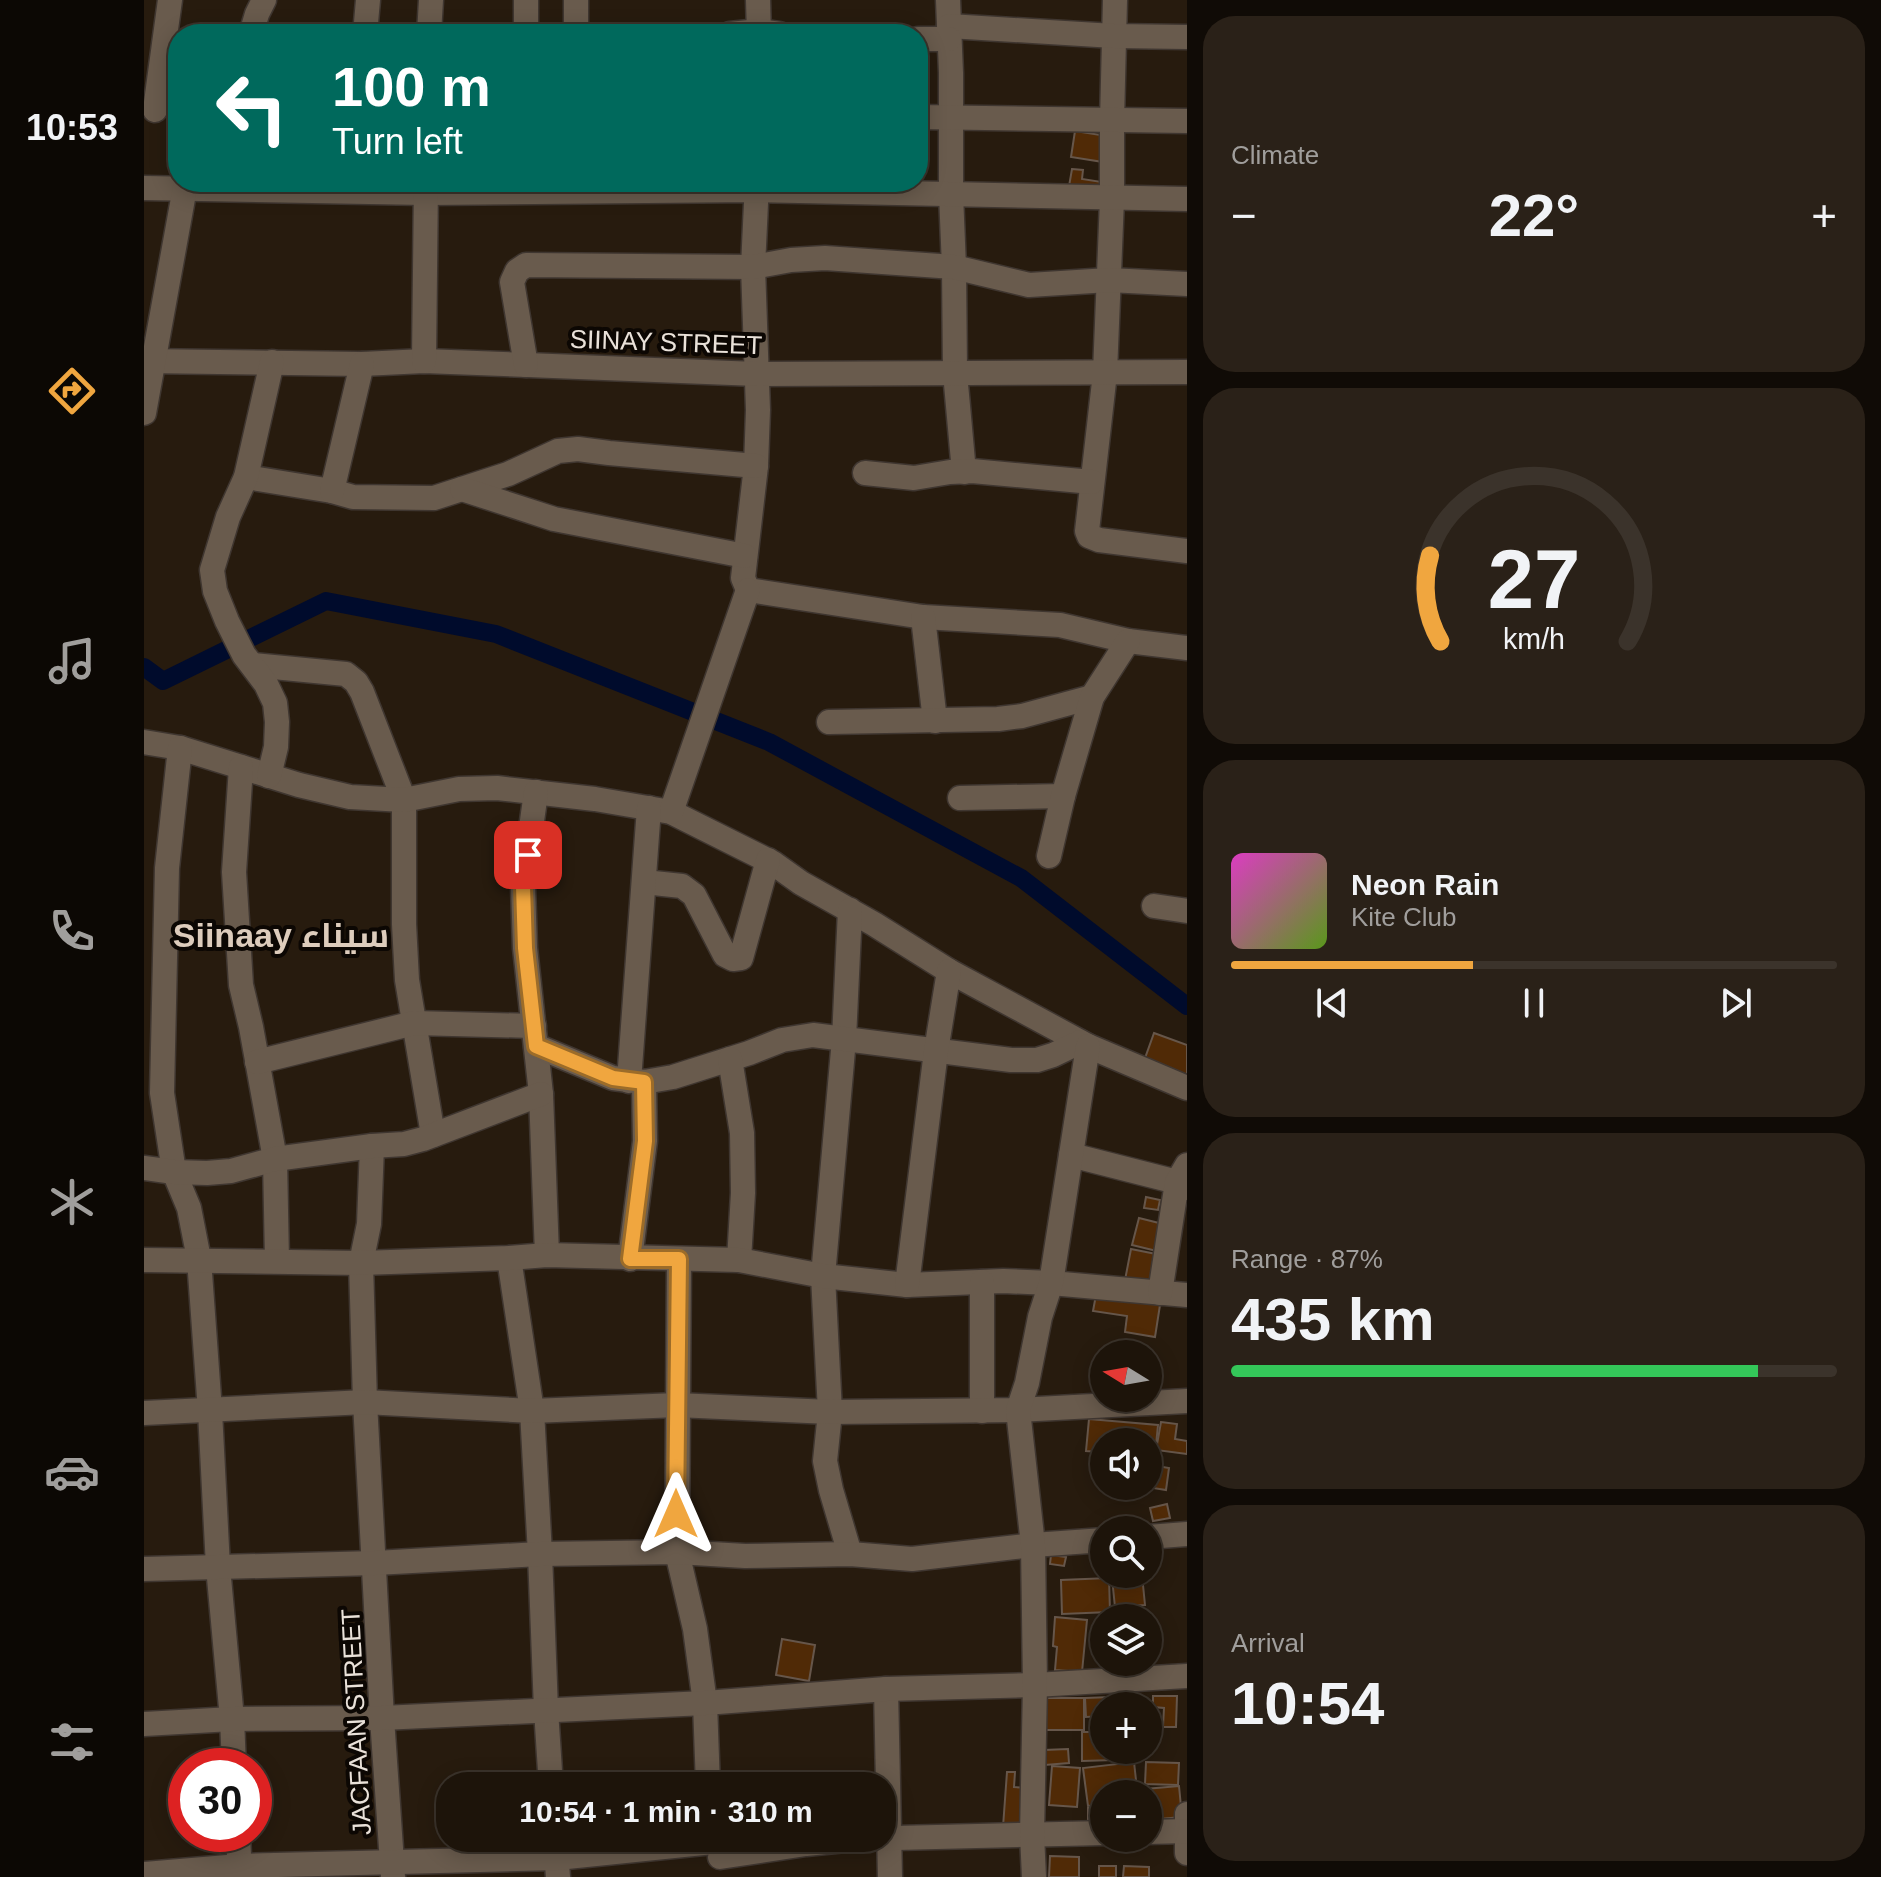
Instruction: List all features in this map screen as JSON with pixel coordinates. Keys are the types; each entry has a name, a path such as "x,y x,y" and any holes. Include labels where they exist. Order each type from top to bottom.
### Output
{"street":[{"path":"159,110 170,0"},
{"path":"254,24 264,0"},
{"path":"366,24 368,0"},
{"path":"430,24 431,0"},
{"path":"526,0 526,24"},
{"path":"576,0 576,24"},
{"path":"758,0 764,24"},
{"path":"948,0 955,373 964,472"},
{"path":"1115,0 1105,373 1087,531 1089,536 1099,540 1187,551"},
{"path":"928,37 949,33 1187,37"},
{"path":"928,117 1187,121"},
{"path":"144,188 168,187"},
{"path":"144,413 149,361 185,192"},
{"path":"424,361 426,192"},
{"path":"630,1259 645,1141 636,1082 644,882 660,810 692,752 748,590 743,578 756,466 753,267 756,192"},
{"path":"902,192 1187,199"},
{"path":"526,365 512,282 517,271 526,265 753,267 808,258 954,267 1029,285 1109,280 1187,284"},
{"name":"SIINAY STREET","path":"149,361 362,364 424,361 757,374 1187,372"},
{"path":"269,776 276,747 275,703 227,621 215,591 212,570 228,517 246,477 272,362"},
{"path":"332,491 362,364"},
{"path":"246,477 353,497 434,498 508,474 558,451 578,449 756,466"},
{"path":"865,473 914,478 964,472 1092,482"},
{"path":"462,489 554,519 745,556"},
{"path":"748,590 923,617 1060,625 1128,641 1187,648"},
{"path":"923,617 935,721"},
{"path":"1049,856 1092,697 1128,641"},
{"path":"248,660 346,674 362,692 404,800 407,980 433,1135"},
{"path":"829,722 998,719 1022,716 1092,697"},
{"path":"144,742 180,748 350,797 404,800 459,789 497,788 660,810 768,860 949,971 1084,1044 1187,1088"},
{"path":"180,748 167,868 153,1093 174,1172 189,1208 199,1259 218,1567 233,1748"},
{"path":"241,767 234,872 241,985 275,1159 277,1261"},
{"path":"536,792 523,886 525,948 541,1094 547,1255"},
{"path":"960,798 1063,796"},
{"path":"644,882 682,886 694,895 725,955 733,959 741,958 768,860"},
{"path":"1154,906 1187,908"},
{"path":"850,910 844,1039 823,1276 830,1412 825,1461 850,1554"},
{"path":"907,1285 949,971"},
{"path":"257,1062 414,1023 535,1036 613,1078 636,1082 673,1077 795,1037 813,1035 1011,1060 1037,1060 1084,1044"},
{"path":"1034,1877 1033,1545 1018,1410 1051,1283 1084,1044"},
{"path":"730,1059 742,1133 743,1193 739,1260"},
{"path":"144,1168 174,1172 231,1171 275,1159 404,1144 541,1094"},
{"name":"JACFAAN STREET","path":"372,1146 369,1224 361,1263 365,1402 392,1870"},
{"path":"1071,1155 1184,1178 1160,1293"},
{"path":"144,1260 361,1263 547,1255 739,1260 823,1276 907,1285 1051,1283 1187,1295"},
{"path":"509,1258 532,1411 550,1772"},
{"path":"679,1259 677,1552 695,1629 705,1703 707,1772"},
{"path":"982,1282 982,1411"},
{"path":"144,1413 365,1402 532,1411 677,1405 830,1412 1018,1410 1187,1401"},
{"path":"1162,1536 1187,1534"},
{"path":"144,1569 677,1552 745,1556 850,1554 912,1559 1090,1541"},
{"path":"144,1724 232,1719 382,1718 705,1703 886,1689 1035,1685 1187,1676"},
{"path":"886,1689 888,1772"},
{"path":"1187,1814 1187,1853"},
{"path":"1162,1832 1187,1831"},
{"path":"896,1838 1090,1833"},
{"path":"890,1852 890,1877"},
{"path":"144,1874 392,1870 556,1858 718,1853"}],"building":[{"path":"1075,131 1107,136 1103,162 1071,157"},
{"path":"1072,169 1083,170 1082,179 1108,183 1105,198 1068,192"},
{"path":"1154,1033 1187,1045 1187,1076 1144,1061"},
{"path":"1146,1197 1160,1200 1158,1210 1144,1208"},
{"path":"1139,1218 1171,1226 1165,1253 1132,1245"},
{"path":"1131,1249 1166,1256 1149,1285 1125,1280"},
{"path":"1096,1295 1160,1305 1155,1337 1125,1332 1127,1316 1093,1311"},
{"path":"1089,1419 1158,1425 1158,1428 1090,1428 1090,1451 1086,1451"},
{"path":"1161,1422 1177,1424 1175,1439 1187,1441 1187,1454 1162,1451"},
{"path":"1162,1467 1169,1468 1166,1490 1162,1489"},
{"path":"1167,1504 1170,1518 1152,1516 1150,1508"},
{"path":"1051,1555 1066,1557 1064,1566 1050,1564"},
{"path":"1090,1579 1090,1588 1109,1588 1110,1604 1090,1604 1090,1613 1062,1614 1061,1580"},
{"path":"1113,1588 1143,1588 1145,1604 1115,1604"},
{"path":"1055,1617 1087,1620 1082,1672 1055,1670"},
{"path":"782,1639 815,1645 809,1681 776,1675"},
{"path":"1162,1696 1177,1696 1176,1727 1163,1727"},
{"path":"1046,1698 1084,1698 1084,1730 1046,1730"},
{"path":"1085,1698 1090,1698 1090,1717 1086,1717"},
{"path":"1082,1732 1090,1732 1090,1761 1082,1761"},
{"path":"1068,1749 1069,1763 1045,1765 1044,1750"},
{"path":"1179,1763 1178,1785 1162,1785 1162,1780 1145,1780 1146,1764"},
{"path":"1134,1764 1136,1780 1090,1780 1088,1806 1083,1768"},
{"path":"1052,1766 1080,1768 1077,1807 1049,1805"},
{"path":"1007,1772 1015,1772 1014,1787 1029,1788 1026,1828 1003,1827"},
{"path":"1179,1786 1182,1817 1162,1819 1162,1788"},
{"path":"1050,1856 1079,1857 1079,1877 1049,1877"},
{"path":"1099,1866 1116,1866 1116,1877 1099,1877"},
{"path":"1124,1866 1149,1867 1149,1877 1123,1877"}],"waterway":[{"path":"144,667 163,681 326,601 496,634 769,742 1021,878 1187,1006"}],"district":[{"name":"Siinaay سيناء","path":"281,935"}],"route":[{"path":"528,855 523,886 525,948 536,1046 613,1078 644,1082 645,1141 630,1259 679,1259 676,1514"}]}
